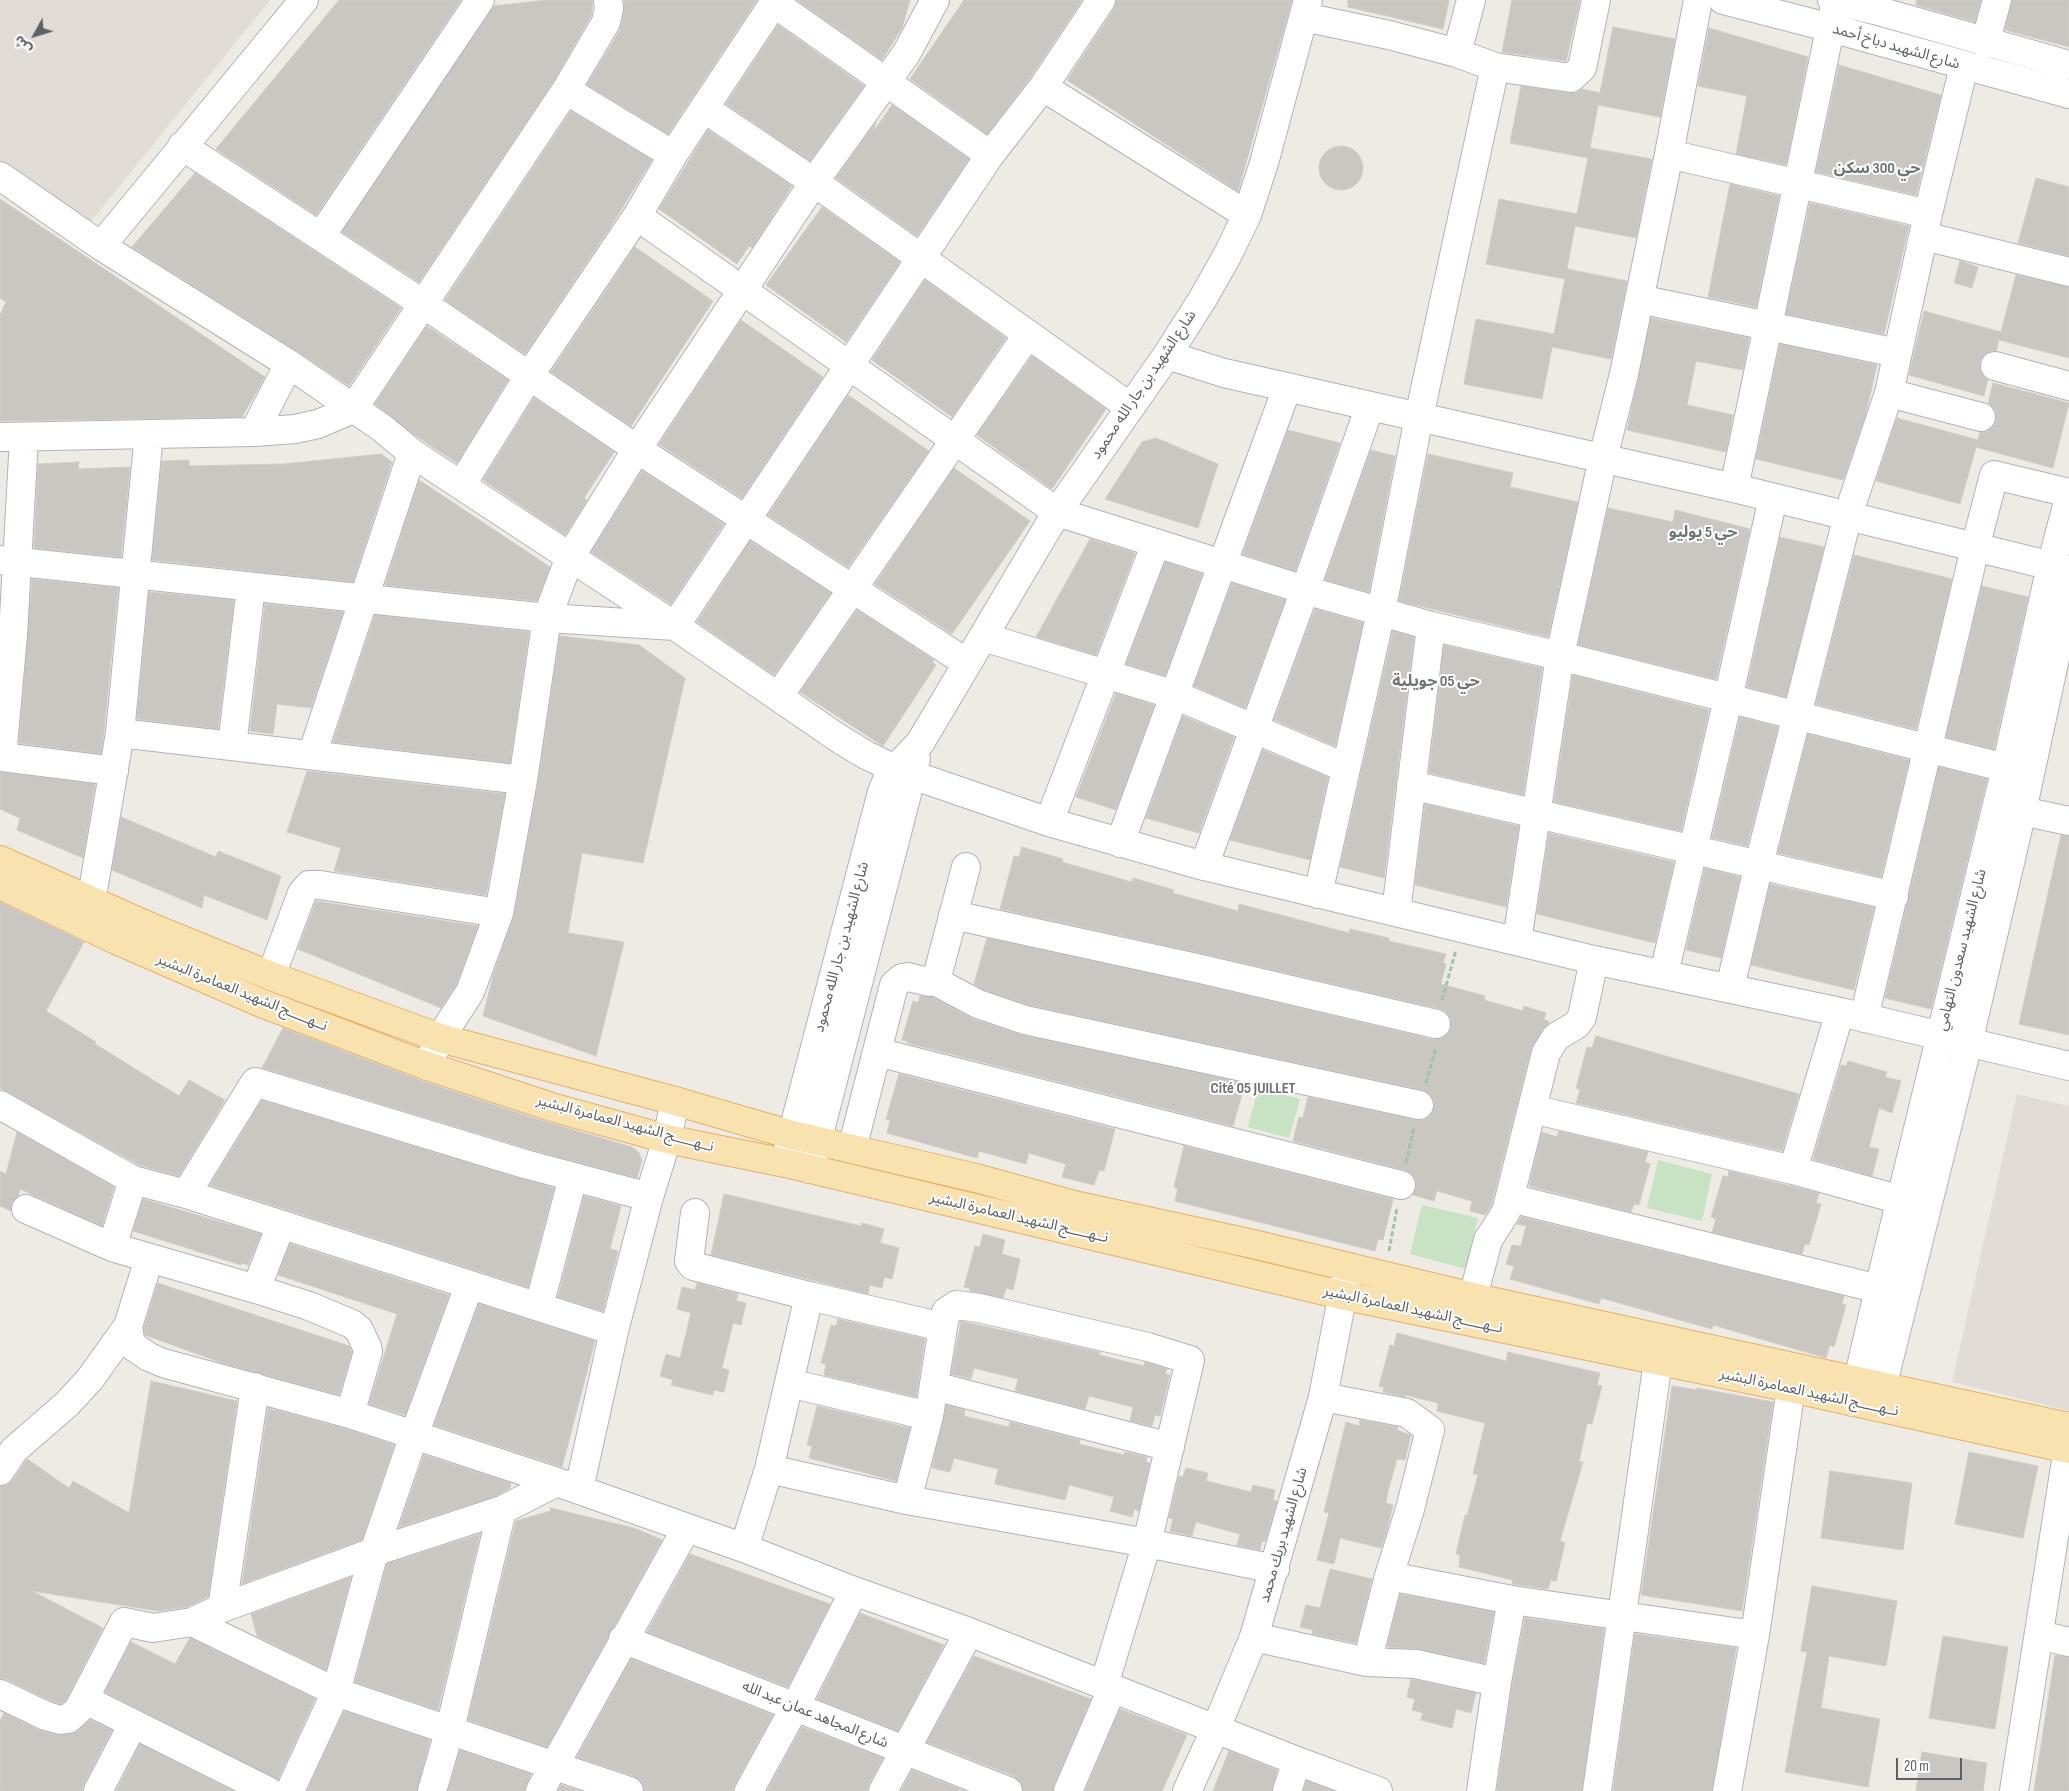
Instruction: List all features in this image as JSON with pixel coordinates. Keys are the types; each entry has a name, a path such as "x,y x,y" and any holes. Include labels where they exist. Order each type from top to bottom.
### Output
{"main road":[{"name":"نــهـــــج الشهيد العمامرة البشير","path":"0,860 91,902 271,976 440,1038 805,1138 976,1178 1074,1205 1253,1244 1868,1395 2069,1441"},
{"name":"نــهـــــج الشهيد العمامرة البشير","path":"0,884 116,940 250,998 427,1066 555,1108 667,1139 798,1166 1342,1295 1791,1388 1868,1395"}],"street":[{"path":"101,246 304,0"},
{"path":"322,236 480,0"},
{"path":"114,771 2,758 13,635 8,561 12,438 254,432 295,429 318,424 353,409 566,90 606,22 609,8 608,0"},
{"path":"427,1066 440,1038 470,992 499,913 523,780 547,618 570,557 637,449 814,182 906,54 935,0"},
{"path":"675,626 990,156 1043,87 1101,0"},
{"path":"1457,53 1471,0"},
{"path":"1306,9 1495,66 1571,78 1582,68 1596,0"},
{"path":"1517,941 1560,656 1639,299 1698,0"},
{"name":"شارع الشهيد دباخ أحمد","path":"1723,0 2069,94"},
{"path":"1734,488 1831,28 1834,0"},
{"name":"شارع الشهيد دباخ أحمد","path":"1834,0 1884,6 1985,43 2069,65"},
{"path":"1985,43 1997,0"},
{"path":"462,484 529,376 637,216 673,155 775,1 990,156"},
{"name":"شارع الشهيد بن جار الله محمود","path":"798,1166 904,772 1057,512 1168,355 1207,291 1247,215 1264,163 1306,9"},
{"path":"1318,894 1381,612 1419,417 1495,66"},
{"path":"1730,988 1758,864 1848,516 1889,393 1964,66"},
{"path":"1043,87 1247,215"},
{"path":"566,90 673,155"},
{"path":"705,109 814,182 1130,407"},
{"path":"182,146 322,236 637,449 967,663"},
{"path":"1669,154 1798,184 2069,272"},
{"path":"0,176 101,246 288,364 382,428 412,453 462,484 675,626 838,738 866,755 904,772 1050,822 1204,866 1594,960 1852,1015 2069,1066"},
{"path":"637,216 848,367 1057,512 1305,590 1431,626 1560,656 2006,768"},
{"path":"1639,299 1897,353"},
{"path":"778,697 1028,334"},
{"path":"1168,355 1224,373 1734,488 2060,568"},
{"path":"254,432 288,364"},
{"path":"1995,366 2069,386"},
{"path":"1120,843 1287,388"},
{"path":"1889,393 1981,417"},
{"path":"1204,866 1370,406"},
{"path":"91,902 120,733 149,434"},
{"path":"312,755 362,599 412,453"},
{"path":"1793,1170 1852,1015 1894,896 1974,548 1994,475 2069,493"},
{"path":"1664,974 1773,498"},
{"name":"شارع الشهيد سعدون التهامي","path":"1868,1395 1879,1288 2006,768 2060,568 2069,498"},
{"path":"1050,822 1156,543"},
{"path":"8,561 547,618 675,626"},
{"path":"232,746 251,587"},
{"name":"شارع الشهيد سعدون التهامي","path":"1868,1395 1968,1043 2022,811 2069,592"},
{"path":"1396,912 1431,626"},
{"path":"983,637 1175,695 1346,768"},
{"path":"120,733 523,780"},
{"path":"1411,785 1692,848 1894,896"},
{"path":"2022,811 2069,821"},
{"path":"933,980 938,972 966,867"},
{"path":"271,976 302,893 309,885 320,885 499,913"},
{"path":"953,914 1436,1024"},
{"path":"1473,1297 1488,1240 1502,1220 1510,1198 1548,1047 1556,1037 1576,1024 1582,1017 1594,960"},
{"path":"852,1149 892,990 897,981 908,977 924,982 933,980 978,1004 1025,1020 1419,1105"},
{"path":"877,1052 1401,1185"},
{"path":"186,1194 255,1082 573,1177 650,1197"},
{"path":"568,1486 614,1331 667,1139 675,1101"},
{"path":"0,1105 133,1180 186,1194 614,1331"},
{"path":"1532,1109 1793,1170 1901,1200"},
{"path":"539,1306 573,1177"},
{"path":"112,1247 133,1180"},
{"path":"1510,1198 1879,1288"},
{"path":"26,1209 112,1247 309,1306 352,1324 359,1330 368,1352 350,1414"},
{"path":"695,1213 690,1264 810,1296 943,1327"},
{"path":"256,1289 281,1225"},
{"path":"0,1471 14,1450 67,1404 90,1379 128,1326 149,1259"},
{"name":"شارع الشهيد بريك محمد","path":"1187,1791 1254,1637 1275,1569 1323,1397 1348,1268"},
{"path":"290,1791 336,1692 374,1552 414,1435 469,1286"},
{"path":"744,1548 769,1469 810,1296"},
{"path":"907,1500 929,1416 946,1312 956,1305 979,1308 1148,1347 1190,1360 1147,1543 1108,1687 1068,1791"},
{"path":"128,1326 130,1340 134,1346 149,1357 163,1363 350,1414 568,1486 744,1548 854,1591 969,1632 1216,1728 1297,1762 1378,1791"},
{"path":"1597,1791 1658,1361"},
{"path":"789,1383 929,1416"},
{"path":"934,1386 1170,1447"},
{"path":"222,1608 255,1387"},
{"path":"1727,1791 1754,1635 1791,1388"},
{"path":"1323,1397 1407,1413 1430,1430 1410,1510 1389,1576 1367,1662"},
{"path":"2014,1791 2069,1441"},
{"path":"769,1469 907,1500 1147,1543 1275,1569"},
{"path":"2,1698 61,1720 68,1719 84,1699 124,1622 153,1628 192,1622 222,1608 374,1552 568,1486"},
{"path":"432,1791 450,1729 502,1510"},
{"path":"540,1791 686,1529"},
{"path":"1389,1576 1512,1600 1754,1635"},
{"path":"749,1791 795,1707 854,1591"},
{"path":"1481,1791 1496,1682 1512,1600"},
{"path":"192,1622 336,1692 629,1791"},
{"path":"884,1791 969,1632"},
{"path":"2039,1635 2069,1642"},
{"path":"1254,1637 1367,1662 1416,1664 1496,1682"},
{"name":"شارع المجاهد عمان عبد الله","path":"623,1639 1008,1791"},
{"path":"84,1699 268,1791"},
{"path":"98,1791 133,1724"},
{"path":"1286,1791 1297,1762"}],"shaded area":[{"path":"0,0 270,0 89,224 0,164"},
{"path":"2017,1094 2069,1106 2069,1411 1952,1382"}],"green space":[{"path":"1258,1088 1300,1099 1289,1138 1248,1127"},
{"path":"1658,1160 1712,1174 1702,1221 1647,1208"},
{"path":"1422,1205 1478,1218 1466,1269 1410,1254"}],"building":[{"path":"339,0 461,0 316,215 216,149"},
{"path":"547,0 593,0 591,16 553,82 419,282 342,232 494,6"},
{"path":"624,0 757,0 668,134 587,85 620,30"},
{"path":"797,0 910,0 902,28 882,60"},
{"path":"964,0 1082,0 1030,78 987,134 910,79"},
{"path":"1116,0 1292,0 1238,191 1067,80 1114,9"},
{"path":"1348,0 1449,0 1443,29 1348,7"},
{"path":"1512,0 1580,0 1566,61 1502,52"},
{"path":"1916,0 1981,0 1975,22 1916,5"},
{"path":"2012,0 2069,0 2069,47 2005,30"},
{"path":"778,25 864,86 810,161 726,104"},
{"path":"1613,27 1675,39 1660,117 1598,105 1590,148 1652,159 1636,238 1575,226 1567,269 1627,281 1611,359 1552,347 1542,399 1464,384 1476,319 1554,334 1565,279 1486,264 1499,199 1577,214 1588,158 1510,143 1521,86 1569,93 1576,93 1582,89 1600,93"},
{"path":"1709,28 1808,57 1786,165 1736,154 1747,96 1698,86"},
{"path":"1839,65 1941,95 1916,195 1816,172"},
{"path":"892,105 969,159 917,236 836,178 876,122 874,131"},
{"path":"571,111 652,160 609,229 525,354 445,300"},
{"path":"708,130 792,186 752,248 749,246 737,264 659,209"},
{"path":"1345,146 1357,152 1362,159 1362,177 1357,184 1350,189 1337,190 1329,187 1322,180 1319,164 1322,156 1329,149"},
{"path":"195,173 401,308 349,386 132,247"},
{"path":"2036,178 2069,187 2069,256 2018,243"},
{"path":"1730,184 1779,196 1756,307 1708,297"},
{"path":"0,199 265,377 242,417 0,421 0,315 6,302 0,298"},
{"path":"1810,203 1909,226 1884,334 1786,314"},
{"path":"822,207 900,262 846,342 766,285"},
{"path":"635,247 713,301 631,426 551,372"},
{"path":"1960,261 1978,267 1972,288 1954,283"},
{"path":"2016,275 2069,287 2069,358 1999,340 1996,351 1991,351 1984,355 1980,361 1980,370 1988,380 1984,396 1909,375 1924,311 2001,332"},
{"path":"925,280 1006,338 952,417 872,360"},
{"path":"1651,318 1749,338 1743,370 1696,361 1687,405 1733,415 1726,452 1627,430"},
{"path":"741,320 823,377 742,498 659,444"},
{"path":"427,326 508,380 457,463 412,433 375,404"},
{"path":"1780,344 1877,365 1865,417 1843,480 1756,459"},
{"path":"1032,356 1106,409 1052,489 977,435"},
{"path":"1993,383 2069,403 2053,468 1976,447 1980,432 1986,432 1992,428 1996,421 1996,412 1988,403"},
{"path":"848,395 929,451 848,567 768,515"},
{"path":"534,398 614,452 584,498 587,500 565,535 483,480"},
{"path":"1897,418 1978,440 1960,504 1876,481"},
{"path":"1288,430 1340,443 1295,571 1243,554"},
{"path":"1156,438 1218,464 1198,528 1105,499 1142,442"},
{"path":"1371,450 1395,456 1369,592 1325,580"},
{"path":"381,454 392,462 353,582 152,560 162,461 189,460 189,466 284,464"},
{"path":"1428,454 1513,473 1510,487 1578,502 1548,637 1399,601"},
{"path":"79,462 78,469 130,467 121,557 34,548 38,464"},
{"path":"954,468 1030,521 952,634 875,584"},
{"path":"642,471 724,524 671,604 591,552"},
{"path":"419,480 550,567 537,601 385,585"},
{"path":"1608,508 1673,522 1675,510 1750,529 1716,679 1578,645"},
{"path":"1780,537 1824,547 1786,697 1747,687"},
{"path":"1090,539 1135,553 1096,655 1036,637"},
{"path":"750,541 831,593 774,675 697,622"},
{"path":"1854,555 1952,579 1916,729 1816,704"},
{"path":"1165,562 1202,574 1165,676 1126,664"},
{"path":"32,579 118,588 101,754 19,743"},
{"path":"1232,583 1285,600 1245,708 1194,686"},
{"path":"1982,586 2028,597 1994,749 1946,737"},
{"path":"149,592 234,600 218,729 137,719"},
{"path":"265,604 343,612 311,708 277,704 273,734 250,731"},
{"path":"1315,609 1363,623 1335,746 1274,720"},
{"path":"857,610 934,660 932,662 936,665 883,746 800,692"},
{"path":"375,615 529,632 510,763 333,742"},
{"path":"1393,631 1414,637 1384,878 1340,867"},
{"path":"560,636 639,645 685,678 643,863 582,853 568,933 624,942 596,1056 483,1016 493,976 514,916 538,783"},
{"path":"1444,645 1542,668 1523,795 1429,773"},
{"path":"1573,675 1709,710 1681,831 1554,802"},
{"path":"1116,693 1154,705 1116,810 1076,797"},
{"path":"1183,716 1234,737 1199,833 1146,818"},
{"path":"1740,717 1778,727 1747,846 1712,838"},
{"path":"1808,734 1909,760 1881,877 1778,853"},
{"path":"1263,750 1328,777 1310,860 1230,840"},
{"path":"1939,767 1987,779 1931,1009 1885,998"},
{"path":"307,771 505,794 486,895 334,871 341,848 287,832"},
{"path":"0,772 95,784 83,858 17,830 20,818 0,809"},
{"path":"1425,804 1519,826 1506,907 1415,885"},
{"path":"121,817 216,857 218,851 281,876 267,920 204,895 202,908 112,870"},
{"path":"1549,833 1674,862 1655,943 1537,914"},
{"path":"2061,835 2069,836 2069,1035 2019,1024"},
{"path":"1022,847 1063,859 1062,862 1132,882 1133,878 1174,890 1173,893 1238,911 1239,904 1349,933 1350,929 1389,938 1389,941 1446,954 1443,963 1446,964 1441,984 1485,996 1484,1000 1523,1011 1524,1006 1546,1013 1544,1020 1549,1021 1531,1049 1491,1206 1485,1215 1470,1211 1472,1201 1437,1191 1434,1201 1413,1195 1416,1188 1416,1180 1412,1174 1405,1170 1293,1141 1299,1117 1303,1118 1308,1097 1423,1120 1430,1116 1434,1108 1434,1101 1430,1094 1423,1090 1029,1005 984,990 974,984 987,938 1198,984 1432,1039 1441,1039 1447,1035 1451,1028 1451,1019 1446,1012 1440,1009 1205,954 1000,909 1014,856 1019,857"},
{"path":"1705,868 1740,877 1721,958 1686,950"},
{"path":"1770,884 1874,907 1854,990 1751,965"},
{"path":"316,901 478,926 456,985 441,1008 298,949"},
{"path":"0,902 84,942 46,1011 179,1096 189,1080 225,1100 179,1176 139,1165 0,1088"},
{"path":"920,996 932,997 973,1019 1022,1035 1245,1083 1233,1126 907,1043 907,1041 902,1040 904,1032 913,1001 918,1003"},
{"path":"283,1028 422,1081 543,1121 632,1147 639,1153 642,1160 637,1178 529,1149 262,1068"},
{"path":"1596,1036 1799,1094 1782,1151 1576,1103 1580,1090 1576,1088 1587,1047 1592,1048"},
{"path":"1848,1061 1887,1072 1885,1077 1901,1081 1892,1113 1879,1108 1869,1147 1879,1149 1872,1176 1813,1159 1841,1065 1846,1066"},
{"path":"899,1074 1115,1129 1104,1171 1099,1170 1094,1185 1062,1177 1066,1164 1029,1153 1026,1164 979,1151 977,1158 887,1133 890,1120 886,1119"},
{"path":"262,1100 554,1188 528,1287 210,1185"},
{"path":"1559,1131 1648,1152 1645,1162 1650,1164 1639,1205 1634,1204 1631,1212 1529,1186 1542,1132 1557,1137"},
{"path":"17,1132 114,1187 102,1226 20,1189 18,1196 12,1202 11,1211 0,1206 0,1171 6,1174"},
{"path":"1184,1146 1393,1199 1383,1240 1378,1239 1375,1251 1175,1201 1178,1189 1174,1187"},
{"path":"1729,1171 1819,1193 1816,1203 1821,1204 1809,1245 1805,1244 1802,1254 1712,1232 1716,1219 1711,1217 1723,1176 1728,1177"},
{"path":"724,1194 861,1226 862,1223 884,1229 880,1243 899,1248 892,1279 884,1277 882,1288 870,1285 868,1294 711,1255"},
{"path":"584,1196 621,1206 610,1249 618,1251 603,1311 558,1297"},
{"path":"143,1199 261,1234 248,1265 242,1263 241,1265 133,1231"},
{"path":"1521,1217 1844,1296 1842,1304 1846,1305 1834,1347 1830,1345 1826,1358 1713,1325 1712,1329 1601,1298 1599,1304 1510,1279 1514,1266 1506,1264 1512,1245 1521,1246 1526,1226 1517,1224"},
{"path":"983,1234 1005,1240 1002,1254 1020,1259 1013,1290 1006,1288 1003,1298 969,1291 970,1288 964,1287 975,1246 980,1247"},
{"path":"290,1244 449,1295 405,1415 369,1404 397,1314 278,1275"},
{"path":"158,1283 349,1346 352,1352 339,1395 225,1364 145,1335 144,1327"},
{"path":"697,1283 738,1294 736,1301 746,1303 741,1325 733,1323 722,1368 729,1370 724,1392 714,1390 713,1395 671,1385 673,1380 660,1376 666,1354 680,1358 691,1313 677,1309 682,1287 695,1290"},
{"path":"479,1304 595,1341 562,1467 434,1425"},
{"path":"838,1319 925,1339 916,1397 824,1375 826,1364 821,1363 831,1325 836,1326"},
{"path":"961,1321 1100,1352 1099,1355 1144,1366 1145,1362 1167,1369 1165,1374 1170,1375 1160,1416 1155,1415 1152,1426 1130,1421 1133,1407 1089,1396 1085,1409 1015,1391 1018,1379 974,1368 971,1379 951,1374"},
{"path":"1397,1333 1506,1361 1508,1352 1600,1373 1597,1385 1602,1386 1592,1424 1587,1423 1579,1462 1583,1462 1560,1541 1565,1543 1556,1581 1551,1580 1548,1589 1512,1584 1513,1580 1459,1567 1460,1555 1456,1554 1465,1515 1467,1516 1478,1475 1473,1474 1485,1423 1437,1411 1438,1403 1383,1392 1384,1387 1379,1386 1390,1345 1394,1346"},
{"path":"151,1381 237,1401 208,1597 187,1607 158,1611 32,1591 103,1628 66,1700 61,1704 7,1680 0,1679 0,1486 7,1485 13,1480 27,1459 69,1488 73,1481 129,1513"},
{"path":"1672,1386 1697,1390 1697,1388 1773,1402 1742,1611 1641,1595"},
{"path":"946,1405 965,1410 964,1416 1009,1427 1010,1422 1080,1440 1079,1444 1124,1455 1125,1452 1147,1457 1146,1462 1150,1463 1139,1511 1134,1509 1132,1517 1110,1511 1114,1497 1069,1485 1065,1500 995,1484 998,1469 954,1458 950,1472 932,1468"},
{"path":"817,1406 910,1428 896,1481 809,1458 812,1446 807,1445"},
{"path":"268,1408 346,1429 394,1445 362,1540 242,1584"},
{"path":"1360,1420 1398,1427 1397,1430 1411,1435 1405,1460 1397,1459 1388,1491 1386,1503 1393,1505 1387,1530 1381,1548 1340,1538 1334,1564 1317,1560 1329,1513 1324,1512 1346,1422 1359,1426"},
{"path":"1969,1452 2038,1466 2023,1538 1955,1524"},
{"path":"424,1455 511,1483 510,1488 496,1496 399,1527"},
{"path":"1186,1468 1208,1473 1206,1481 1251,1492 1253,1485 1275,1490 1273,1500 1277,1501 1265,1542 1262,1541 1260,1550 1237,1545 1240,1534 1196,1522 1192,1536 1170,1531 1173,1519 1169,1518 1179,1476 1183,1477"},
{"path":"1830,1471 1912,1483 1903,1550 1821,1538"},
{"path":"551,1508 634,1528 662,1540 547,1747 468,1720 516,1521 550,1511"},
{"path":"480,1534 438,1710 355,1682 387,1564"},
{"path":"690,1554 830,1604 788,1687 647,1632"},
{"path":"1330,1569 1372,1579 1356,1643 1312,1634 1313,1630 1300,1627 1306,1605 1320,1608"},
{"path":"351,1577 326,1670 257,1636 251,1614"},
{"path":"1812,1586 1897,1601 1886,1666 1829,1656 1821,1708 1880,1719 1868,1787 1785,1772 1807,1652 1801,1651"},
{"path":"1400,1594 1494,1612 1484,1663 1419,1649 1387,1647"},
{"path":"860,1613 944,1645 898,1731 817,1699"},
{"path":"1525,1618 1604,1629 1582,1791 1497,1791 1512,1685"},
{"path":"1635,1634 1736,1648 1712,1791 1613,1791"},
{"path":"1943,1636 2008,1647 1995,1729 1929,1718"},
{"path":"190,1638 315,1699 278,1780 105,1692 131,1642 175,1664"},
{"path":"2055,1655 2069,1657 2069,1791 2034,1791"},
{"path":"974,1656 1091,1699 1053,1791 1023,1791 1020,1782 1014,1776 927,1742"},
{"path":"631,1659 773,1715 733,1791 644,1791 641,1781 634,1776 577,1757"},
{"path":"1411,1679 1476,1693 1471,1713 1456,1709 1452,1728 1421,1720 1423,1713 1412,1710 1415,1699 1407,1697"},
{"path":"1120,1709 1187,1735 1162,1791 1085,1791"},
{"path":"344,1711 430,1740 417,1791 307,1791"},
{"path":"4,1713 39,1730 57,1735 78,1731 90,1720 112,1730 82,1791 0,1791 0,1721"},
{"path":"802,1727 883,1758 867,1791 767,1791"},
{"path":"140,1744 233,1791 116,1791"},
{"path":"460,1750 531,1774 524,1791 448,1791"},
{"path":"1229,1751 1277,1770 1272,1791 1213,1791"},
{"path":"1922,1752 1987,1763 1983,1791 1916,1791"},
{"path":"912,1770 965,1791 901,1791"},
{"path":"1307,1781 1333,1791 1303,1791"},
{"path":"561,1785 580,1791 558,1791"}],"district":[{"name":"حي 300 سكن","path":"1877,169"},
{"name":"حي 5 يوليو","path":"1703,533"},
{"name":"حي 05 جويلية","path":"1436,682"},
{"name":"Cité 05 JUILLET","path":"1253,1089"}]}
